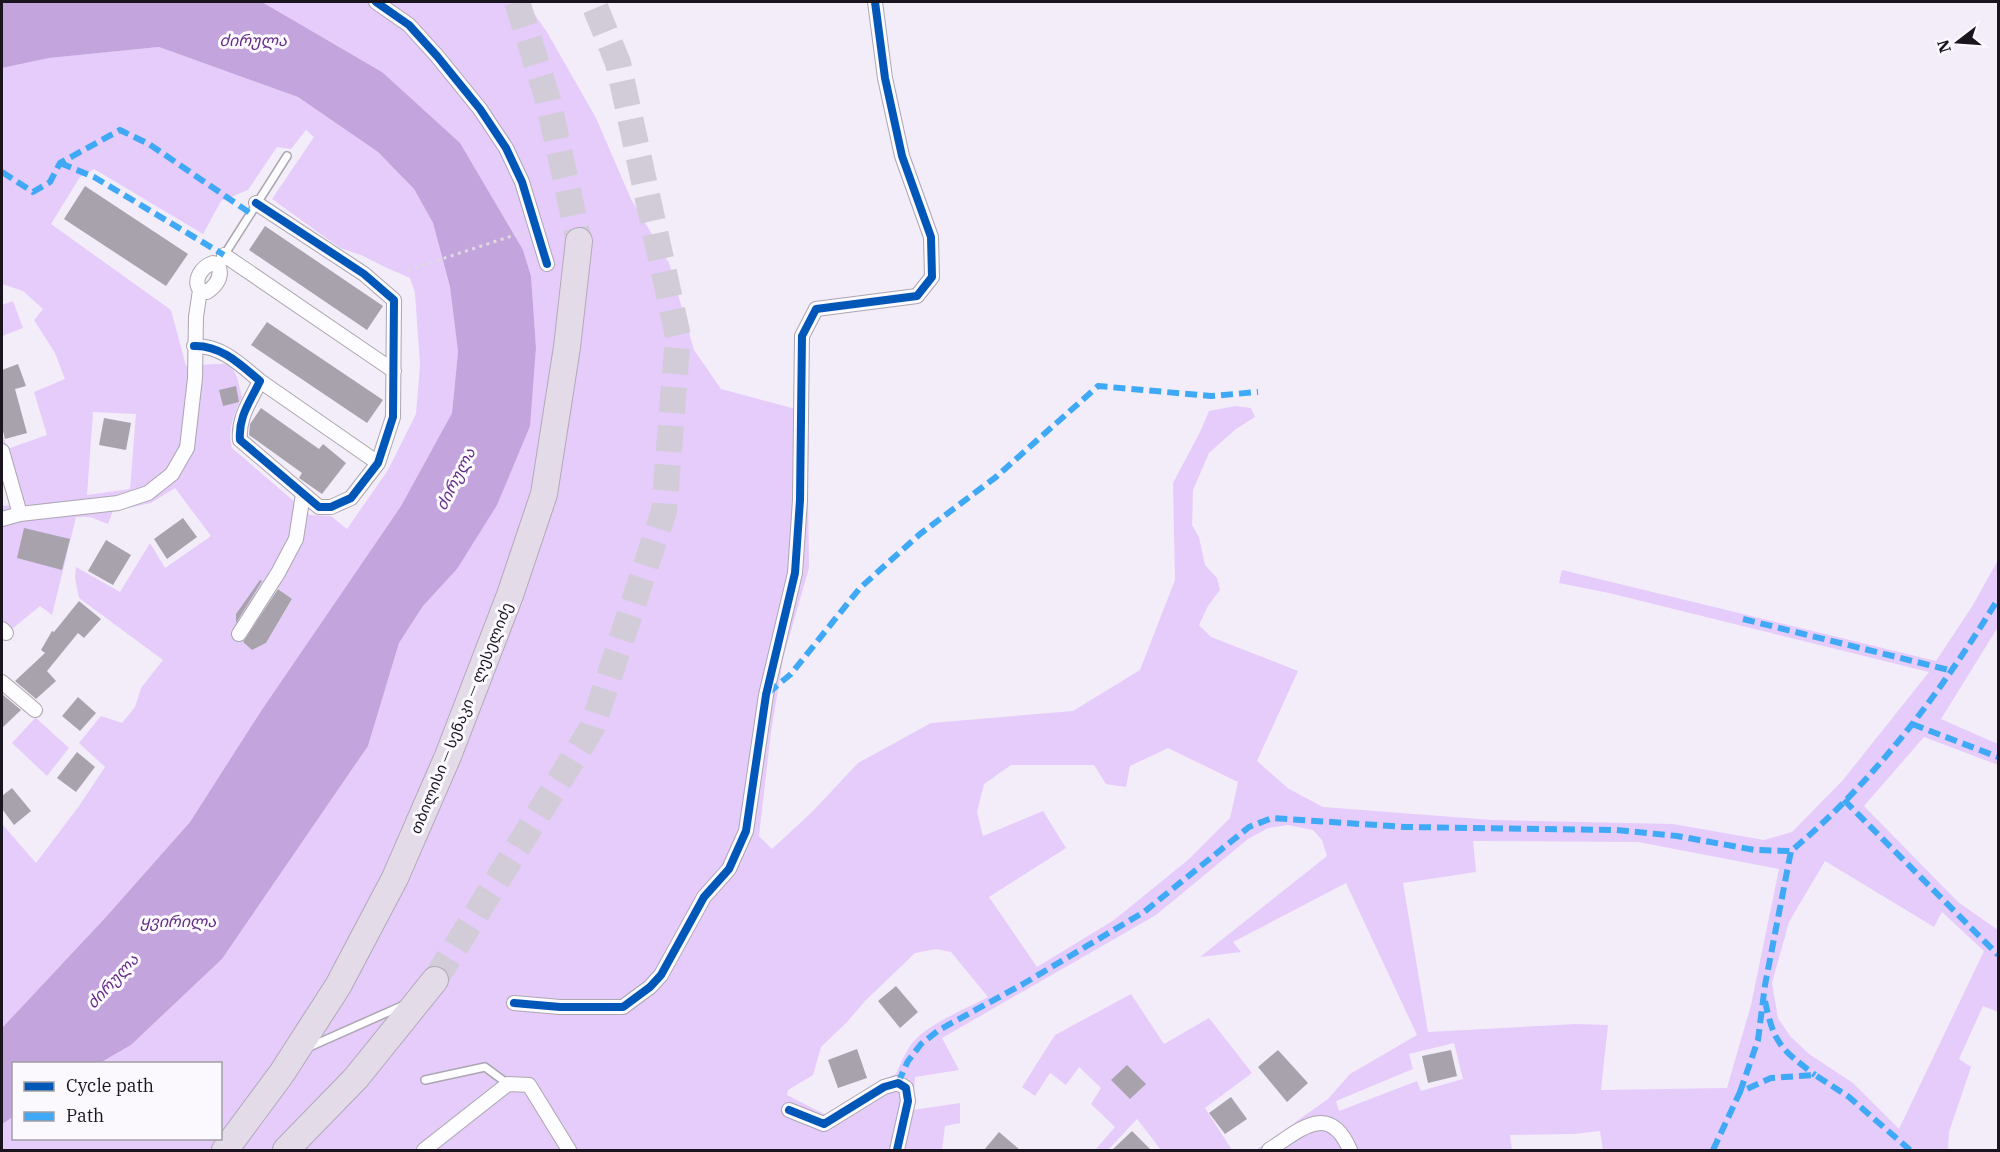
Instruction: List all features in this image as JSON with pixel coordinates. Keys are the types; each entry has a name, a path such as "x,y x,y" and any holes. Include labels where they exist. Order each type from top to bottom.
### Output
{"highway":[{"name":"თბილისი — სენაკი — ლესელიძე","path":"225,1150 294,1054 338,986 395,878 448,756 510,595 544,494 567,347 579,241"},
{"path":"286,1150 356,1078 428,988"}],"street":[{"path":"376,2 409,26 437,56 480,109 506,148 522,182 548,264"},
{"path":"514,1003 560,1007 623,1007 650,987 661,975 704,897 729,869 746,831 766,695 795,573 800,500 802,336 816,309 916,296 932,277 932,237 902,156 885,78 875,2"},
{"path":"256,204 364,274 394,300 393,417 378,463 351,498 331,507 319,507 240,440 239,426 242,417 260,381"},
{"path":"2,519 20,514 118,503 148,493 172,474 187,448 195,378 195,317 200,291 197,279 207,265 221,260 394,371"},
{"path":"194,346 206,346 232,358 260,381 378,463"},
{"path":"2,451 20,514"},
{"path":"239,634 278,573 296,539 303,494"},
{"path":"2,682 35,710"},
{"path":"789,1110 824,1124 884,1087 898,1083 906,1088 908,1101 897,1150"},
{"path":"424,1150 508,1084 529,1085 569,1150"},
{"path":"1269,1150 1310,1124 1328,1123 1344,1136 1350,1150"}],"lane":[{"path":"221,260 287,156"},
{"path":"294,1054 428,988"},
{"path":"425,1080 485,1067 508,1084"}],"path":[{"path":"408,270 537,228"}],"shaded area":[{"path":"262,2 526,2 547,32 596,118 631,199 669,263 694,350 721,389 807,412 809,568 783,659 771,732 759,836 772,849 813,811 858,763 931,723 1073,711 1140,670 1175,580 1173,483 1209,411 1236,406 1251,408 1255,417 1236,429 1209,453 1193,490 1192,525 1199,537 1205,565 1217,578 1220,590 1208,606 1199,625 1211,637 1298,671 1257,761 1289,789 1323,807 1492,820 1673,824 1764,840 1792,832 1843,780 1929,672 1609,593 1559,583 1562,570 1936,661 1973,605 1998,560 1998,627 1941,719 1998,744 1998,765 1924,737 1864,806 1958,902 1998,930 1998,1012 1983,1006 1959,1059 1971,1067 1949,1132 1948,1148 1950,1150 1603,1150 1600,1131 1574,1134 1510,1135 1512,1150 1256,1150 1328,1099 1350,1074 1417,1035 1346,883 1233,942 1241,952 1200,957 1327,856 1322,840 1313,830 1288,825 1268,828 1248,839 1156,915 942,1038 959,1070 915,1077 913,1110 960,1103 960,1123 945,1126 942,1150 2,1150 2,1124 12,1118 12,1140 222,1140 222,1062 102,1062 131,1045 222,959 368,746 399,643 423,606 457,569 536,347 531,276 523,250 382,72","holes":["1168,748 1238,782 1230,818 1188,860 1114,920 1037,967 989,897 1066,848 1043,811 983,836 977,812 984,784 1011,765 1094,765 1106,784 1126,787 1130,766","1473,841 1638,842 1779,869 1751,1005 1727,1088 1601,1090 1608,1025 1576,1024 1428,1032 1403,883 1476,872","1825,861 1934,927 1942,912 1984,951 1899,1129 1853,1083 1809,1054 1790,1036 1778,1018 1772,983 1789,922","936,949 951,952 988,997 929,1028 911,1045 896,1074 876,1083 826,1115 787,1095 788,1090 813,1075 821,1047 915,953","1454,1043 1463,1079 1421,1091 1417,1081 1339,1111 1336,1101 1413,1069 1409,1054"]},
{"path":"159,47 298,97 378,152 414,189 433,223 450,287 458,352 452,413 401,506 261,711 190,822 105,918 2,1028 2,824 36,863 105,767 79,743 101,716 122,723 135,707 141,688 163,660 79,598 75,578 76,567 120,592 150,543 165,568 211,536 175,488 151,503 113,511 108,524 90,517 76,517 52,615 40,606 12,629 11,638 2,637 2,506 11,505 2,472 2,431 7,449 47,435 34,392 65,379 55,353 34,320 43,309 23,291 2,284 2,68 48,58","holes":["306,130 314,137 272,199 340,248 361,255 410,278 415,293 420,365 416,414 388,470 347,529 331,516 310,515 232,448 231,428 242,397 237,377 230,364 186,366 171,310 51,224 80,177 94,169 203,234 221,201 248,190 277,147 291,149","93,412 136,414 130,489 87,495","278,588 292,600 266,643 252,650 241,640"]},
{"path":"13,301 23,328 2,336 2,305"},
{"path":"2,676 44,711 36,718 69,748 47,776 12,743 36,717 2,689"},
{"path":"1131,994 1164,1044 1209,1018 1252,1073 1205,1108 1232,1150 1161,1150 1137,1119 1108,1150 1095,1150 1115,1127 1091,1104 1101,1088 1079,1067 1066,1085 1050,1073 1035,1096 1022,1087 1055,1035"}],"water":[{"name":"ყვირილა","path":"2,2 262,2 382,72 460,143 523,250 531,276 536,347 530,426 497,505 457,569 423,606 399,643 368,746 222,959 131,1045 102,1062 12,1062 12,1118 2,1124 2,1028 105,918 190,822 261,711 401,506 452,413 458,352 450,287 433,223 414,189 378,152 298,97 159,47 49,58 2,68"}],"building":[{"path":"85,186 188,254 166,286 64,219"},
{"path":"265,226 383,306 367,330 249,250"},
{"path":"267,322 383,400 367,423 251,345"},
{"path":"18,364 26,386 15,389 27,433 5,439 2,427 2,370"},
{"path":"236,386 239,402 223,406 219,390"},
{"path":"261,408 319,449 323,444 346,463 322,494 299,478 302,473 249,435 250,424"},
{"path":"104,418 131,423 126,450 99,445"},
{"path":"183,518 197,537 167,559 154,539"},
{"path":"24,528 70,539 62,570 17,558"},
{"path":"106,540 131,555 113,585 88,571"},
{"path":"260,580 262,581 236,623 236,614"},
{"path":"278,589 292,599 266,643 252,650 243,642"},
{"path":"79,601 101,619 84,638 78,633 47,671 56,681 36,699 15,681 45,653 41,650 52,631 54,632"},
{"path":"2,694 21,710 2,728"},
{"path":"78,697 96,713 80,731 62,716"},
{"path":"77,752 95,767 76,792 57,778"},
{"path":"12,788 31,811 14,825 2,809 2,796"},
{"path":"896,986 918,1012 900,1028 878,1001"},
{"path":"857,1049 867,1078 838,1088 828,1060"},
{"path":"1278,1050 1308,1083 1287,1102 1258,1067"},
{"path":"1451,1050 1457,1076 1428,1083 1422,1056"},
{"path":"1127,1065 1146,1084 1130,1099 1111,1080"},
{"path":"1231,1097 1247,1119 1225,1134 1209,1113"},
{"path":"1132,1131 1151,1150 1112,1150"},
{"path":"999,1132 1020,1150 984,1150"}],"tunnel":[{"path":"517,2 548,100 579,241"},
{"path":"435,980 592,728 664,511 678,336 618,63 593,2"}],"marked path":[{"path":"2,172 33,192 50,182 60,163 120,130 149,144 250,213"},
{"path":"60,163 94,177 224,255"},
{"path":"768,693 791,674 860,588 920,534 996,477 1098,386 1211,396 1258,392"},
{"path":"898,1083 908,1061 921,1044 939,1030 1023,984 1144,912 1249,827 1272,818 1405,827 1616,830 1677,836 1755,850 1791,851 1851,795 1905,734 1953,668 1998,599"},
{"path":"1743,619 1953,671"},
{"path":"1912,724 1998,757"},
{"path":"1844,800 1998,955"},
{"path":"1740,1092 1758,1040 1765,985 1791,851"},
{"path":"1765,1001 1772,1027 1781,1044 1794,1059 1815,1075"},
{"path":"1713,1150 1740,1092 1771,1078 1815,1075 1849,1097 1910,1150"}],"cycle path":[{"path":"376,2 409,25 437,56 480,109 506,148 522,182 547,264"},
{"path":"514,1003 560,1007 623,1007 650,987 661,975 704,897 729,869 746,831 766,695 795,573 800,500 802,336 816,309 917,296 932,277 931,237 902,156 885,78 875,2"},
{"path":"194,346 222,352 260,381 243,417 240,440 319,507 331,507 351,498 378,463 393,417 394,300 364,274 256,203"},
{"path":"789,1110 824,1124 884,1087 898,1083 906,1088 908,1101 897,1150"}],"water label":[{"name":"ძირულა","path":"253,40"},
{"name":"ძირულა","path":"455,479"},
{"name":"ძირულა","path":"112,981"}]}
